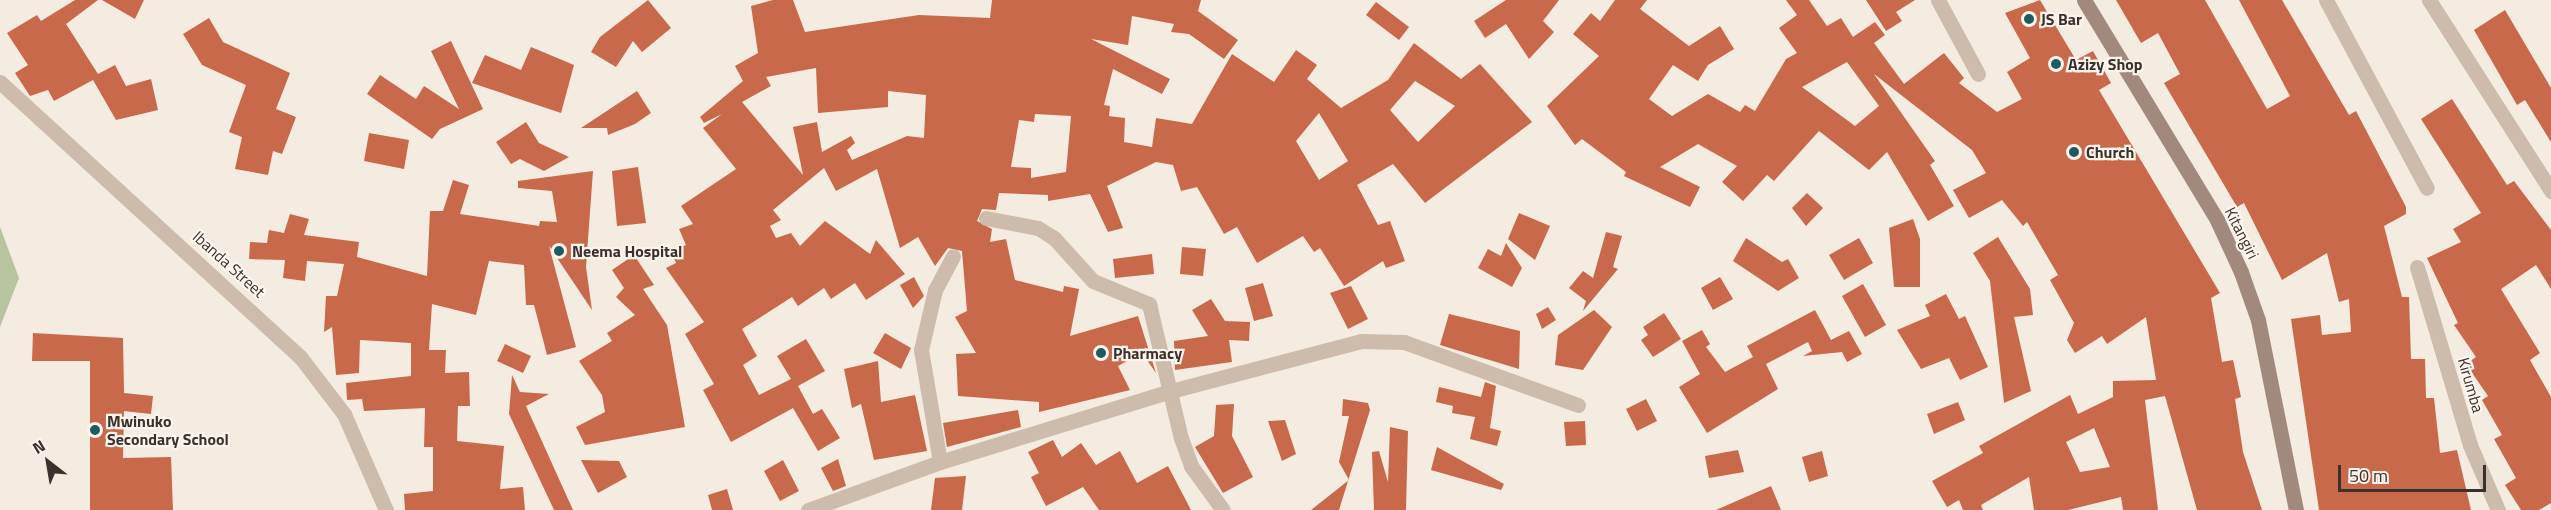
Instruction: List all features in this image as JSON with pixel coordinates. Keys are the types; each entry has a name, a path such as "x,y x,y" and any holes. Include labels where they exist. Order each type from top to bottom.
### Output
{"main road":[{"name":"Kitangiri","path":"2084,0 2217,220 2241,272 2258,320 2296,510"}],"street":[{"path":"1938,0 1978,74"},
{"path":"2326,0 2427,188"},
{"path":"2429,0 2551,191"},
{"name":"Ibanda Street","path":"0,82 302,358 344,414 386,510"},
{"path":"986,218 1038,228 1054,238 1093,281 1149,304 1167,392 1191,466 1223,510"},
{"path":"940,462 921,350 932,299 953,256"},
{"name":"Kirumba","path":"2417,267 2470,445 2498,510"},
{"path":"808,510 940,462 1167,392 1382,340 1430,350 1578,405"}],"green space":[{"path":"0,227 19,278 0,327"}],"building":[{"path":"75,0 98,0 66,24 98,74 115,65 126,86 151,79 158,110 116,120 93,80 54,101 48,90 30,96 15,73 28,65 7,33 37,15 41,21"},
{"path":"102,0 144,0 135,19"},
{"path":"648,0 671,28 642,52 633,41 616,67 591,52 600,37"},
{"path":"773,0 793,0 805,32 919,15 990,18 992,0 1201,0 1198,11 1238,40 1224,59 1189,34 1171,32 1174,24 1132,16 1128,45 1091,39 1170,79 1162,94 1113,69 1104,105 1110,106 1109,116 1125,118 1124,142 1152,147 1156,118 1192,124 1232,54 1274,82 1296,50 1317,65 1307,79 1341,108 1388,80 1414,43 1461,79 1480,64 1532,122 1425,203 1393,164 1357,185 1378,225 1390,221 1405,261 1386,268 1383,261 1344,286 1320,248 1314,252 1303,236 1257,263 1237,227 1224,234 1197,187 1181,191 1173,165 1156,162 1107,186 1123,228 1108,232 1090,194 1048,201 1048,195 999,193 996,210 982,209 977,221 992,229 990,242 1006,239 1015,280 1063,292 1064,286 1079,289 1070,336 1138,316 1156,373 1142,353 1118,366 1130,390 1039,412 1039,402 958,396 956,354 976,353 955,317 967,311 962,251 948,248 935,266 918,237 900,248 877,169 836,191 824,168 773,210 781,220 770,226 776,238 791,233 800,246 825,221 870,254 876,240 905,274 866,300 855,283 831,299 824,288 798,306 792,297 742,329 757,356 743,365 759,395 791,379 777,356 806,339 825,371 798,386 813,414 822,409 840,438 818,451 793,408 731,442 703,390 714,384 685,334 704,322 666,268 676,263 671,250 686,245 679,229 693,224 681,206 736,169 703,128 722,114 704,123 700,117 743,81 735,66 758,53 751,6","holes":["816,68 818,113 888,107 888,91 926,95 924,138 907,136 852,160 847,150 855,143 851,136 822,152 817,122 793,127 803,175 742,102 771,86 766,77","1415,81 1455,106 1418,142 1390,110","1319,113 1348,161 1319,180 1296,141","1035,114 1071,116 1066,172 1031,178 1031,168 1011,167 1019,120 1034,122"]},
{"path":"1506,0 1559,0 1543,21 1554,32 1529,59 1506,24 1485,38 1474,21"},
{"path":"1615,0 1647,0 1640,9 1689,46 1720,26 1734,49 1708,65 1698,81 1673,65 1649,99 1672,116 1708,94 1740,112 1745,105 1755,111 1786,59 1797,53 1779,28 1797,15 1786,0 1809,0 1827,26 1841,18 1853,37 1875,22 1885,35 1874,43 1904,84 1944,53 1964,78 1959,83 1997,112 2022,99 2007,72 2030,58 2005,13 2040,0 2076,60 2093,51 2111,83 2099,90 2220,293 2211,298 2222,362 2233,360 2241,397 2235,399 2243,452 2262,510 2197,510 2165,396 2145,400 2158,510 2123,510 2121,497 2068,510 2034,510 2029,477 1981,505 1983,510 1963,510 1959,500 1947,507 1932,481 1983,453 1979,446 2070,395 2078,414 2113,397 2113,381 2156,380 2146,317 2107,344 2102,336 2075,353 2067,340 2074,323 2050,280 2058,275 2027,222 2023,226 2002,200 1969,218 1953,190 1986,173 1972,150 1874,74 1935,161 1930,165 1954,206 1928,221 1887,152 1869,170 1819,131 1774,181 1767,175 1743,201 1722,182 1737,166 1698,144 1660,167 1700,187 1690,207 1624,176 1626,172 1582,139 1575,145 1547,106 1599,56 1573,34 1591,13 1600,21","holes":["1847,62 1879,106 1855,126 1802,87","2094,428 2110,467 2080,472 2066,442"]},
{"path":"1866,0 1915,0 1896,12 1902,21 1886,31"},
{"path":"2116,0 2205,0 2267,109 2290,96 2239,0 2282,0 2349,115 2356,111 2406,207 2406,214 2384,226 2402,297 2409,297 2411,359 2425,359 2426,398 2434,398 2440,453 2457,450 2471,510 2319,510 2291,319 2320,315 2322,335 2351,332 2349,299 2339,302 2327,253 2282,280 2244,203 2237,207 2164,83 2180,74 2158,33 2141,43"},
{"path":"1376,2 1409,27 1399,40 1366,15"},
{"path":"2505,10 2551,88 2551,142 2525,100 2517,105 2474,30"},
{"path":"209,18 223,42 290,73 276,109 296,117 282,154 273,151 268,175 235,169 242,137 229,132 246,85 202,65 183,34"},
{"path":"451,41 483,109 440,129 432,139 367,94 380,75 416,99 424,86 459,109 431,51"},
{"path":"531,47 574,65 561,113 472,83 485,55 521,70"},
{"path":"637,91 651,113 635,124 608,135 607,128 581,128"},
{"path":"2452,99 2507,185 2514,181 2551,230 2551,289 2536,265 2501,289 2540,353 2530,360 2551,397 2551,503 2539,510 2521,510 2505,485 2516,478 2494,439 2502,435 2482,400 2488,396 2466,364 2476,357 2454,325 2458,323 2427,258 2461,242 2453,229 2481,213 2421,119"},
{"path":"526,122 539,143 569,157 544,171 520,159 511,164 496,142"},
{"path":"369,133 409,140 404,169 364,161"},
{"path":"638,167 646,223 617,226 612,171"},
{"path":"593,171 586,267 592,310 549,246 576,347 547,355 534,305 526,305 524,265 489,261 476,315 432,304 429,350 446,350 445,373 469,372 470,406 458,406 457,441 504,446 500,489 523,487 525,510 405,510 404,494 433,491 433,447 424,447 425,408 364,411 362,399 347,400 346,383 411,376 411,343 360,340 359,373 336,375 332,327 324,332 326,296 337,296 344,264 307,261 305,281 283,278 285,260 249,259 250,242 267,243 269,230 284,233 290,214 309,219 304,235 359,242 357,257 427,276 430,211 443,211 453,180 469,185 460,214 539,226 540,221 557,222 552,191 518,188 518,181"},
{"path":"1807,193 1823,208 1806,226 1792,208"},
{"path":"1519,213 1550,226 1535,260 1508,239"},
{"path":"1913,219 1920,239 1920,287 1894,287 1889,228"},
{"path":"1606,232 1622,236 1613,267 1618,269 1583,311 1586,301 1569,288 1583,271 1593,278"},
{"path":"1998,237 2030,289 2033,315 2014,317 2031,391 2004,403 1990,281 1973,253"},
{"path":"1746,238 1782,262 1788,259 1799,278 1778,291 1733,261"},
{"path":"1859,238 1873,263 1844,280 1829,255"},
{"path":"1506,243 1522,268 1512,287 1478,268 1488,249 1501,256"},
{"path":"1182,247 1206,249 1203,276 1180,274"},
{"path":"1152,254 1154,274 1115,278 1113,259"},
{"path":"634,255 654,285 643,289 667,325 685,427 585,445 576,427 605,412 602,395 579,361 612,341 607,333 635,315 616,297 624,288 612,270"},
{"path":"914,277 924,296 913,308 900,285"},
{"path":"1720,277 1733,299 1713,310 1701,288"},
{"path":"1263,283 1273,316 1254,321 1245,288"},
{"path":"1863,284 1886,325 1865,337 1842,296"},
{"path":"1351,286 1368,319 1348,329 1330,293"},
{"path":"1946,294 1959,319 1965,316 1988,367 1960,380 1949,358 1921,369 1897,330 1930,316 1925,305"},
{"path":"1211,299 1225,321 1250,322 1249,341 1229,340 1232,362 1175,370 1174,341 1208,336 1192,310"},
{"path":"1548,307 1556,320 1542,329 1536,314"},
{"path":"1594,310 1612,327 1583,370 1555,365 1558,335"},
{"path":"1815,310 1831,340 1849,331 1862,354 1847,362 1842,352 1803,356 1812,351 1808,342 1766,364 1778,389 1707,433 1679,387 1700,374 1682,341 1702,330 1710,344 1706,347 1725,372 1753,357 1747,346"},
{"path":"1664,313 1681,339 1653,357 1641,340 1648,335 1643,327"},
{"path":"1449,314 1520,331 1519,369 1440,345"},
{"path":"33,333 123,338 124,393 153,396 151,414 124,411 123,458 171,457 173,510 90,510 90,361 32,361"},
{"path":"885,333 911,348 901,369 873,353"},
{"path":"505,344 531,356 523,373 497,361"},
{"path":"878,361 881,402 915,395 927,451 874,460 861,404 852,408 844,369"},
{"path":"512,375 520,392 549,394 526,406 573,510 554,510 509,414"},
{"path":"1485,382 1496,386 1490,428 1501,431 1497,446 1470,439 1475,417 1452,413 1453,406 1436,402 1439,387 1481,397"},
{"path":"1343,399 1368,403 1370,410 1349,479 1339,462 1349,416 1342,416"},
{"path":"1646,399 1657,421 1637,431 1626,409"},
{"path":"1958,402 1965,420 1934,434 1927,414"},
{"path":"1234,404 1232,436 1253,477 1223,493 1195,447 1214,436 1216,405"},
{"path":"1018,410 1021,427 947,447 943,423"},
{"path":"1285,420 1296,454 1282,461 1268,421"},
{"path":"1585,421 1586,445 1566,446 1564,422"},
{"path":"1390,427 1408,431 1406,510 1374,510 1372,452 1379,451 1388,482"},
{"path":"1053,440 1062,457 1081,443 1096,465 1120,451 1137,483 1168,466 1191,510 1099,510 1083,487 1046,506 1031,477 1039,473 1028,452"},
{"path":"1437,447 1504,484 1501,490 1431,470"},
{"path":"1738,450 1744,472 1709,478 1705,456"},
{"path":"1822,451 1828,476 1809,482 1802,457"},
{"path":"838,459 846,486 833,491 821,468"},
{"path":"581,460 619,461 627,477 598,493"},
{"path":"783,460 799,491 780,501 764,471"},
{"path":"966,476 962,510 931,510 935,478"},
{"path":"1348,481 1339,510 1311,510"},
{"path":"1771,486 1781,510 1716,510"},
{"path":"727,489 733,510 712,510 708,495"}],"place":[{"name":"JS Bar","path":"2029,19"},
{"name":"Azizy Shop","path":"2056,64"},
{"name":"Church","path":"2074,152"},
{"name":"Neema Hospital","path":"559,251"},
{"name":"Pharmacy","path":"1101,353"},
{"name":"Mwinuko Secondary School","path":"95,430"}]}
